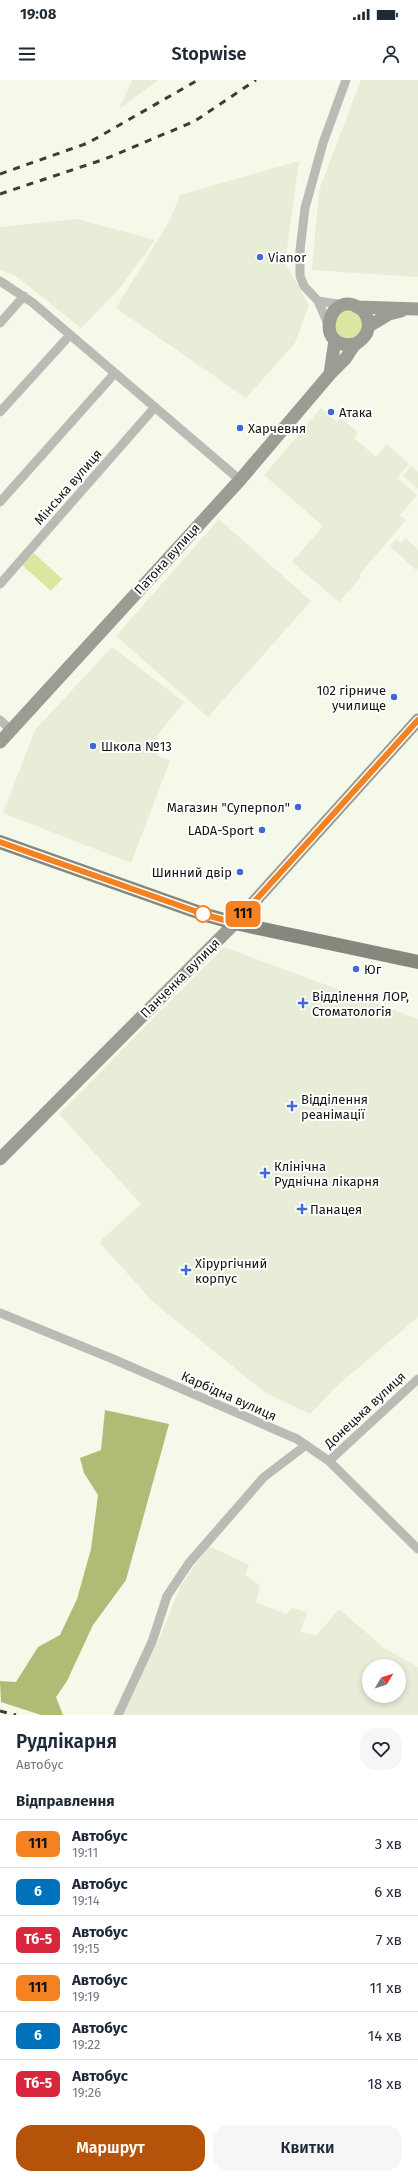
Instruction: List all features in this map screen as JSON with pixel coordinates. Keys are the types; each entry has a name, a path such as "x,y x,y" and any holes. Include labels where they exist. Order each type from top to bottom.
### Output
{"main road":[{"path":"0,842 206,915 235,923 418,962"}],"street":[{"path":"346,80 323,143 307,201 300,250 300,276 304,286 318,301 328,324 330,333 335,340 342,344 355,344 366,334 369,326 389,314 414,309"},
{"path":"0,281 24,296 240,480"},
{"path":"0,323 24,296"},
{"path":"318,301 351,306 414,309"},
{"path":"328,324 334,311 351,306 364,312 369,326"},
{"path":"0,412 70,335"},
{"path":"330,374 335,340"},
{"name":"Патона вулиця","path":"0,742 240,480 355,344"},
{"path":"0,502 115,373"},
{"name":"Мінська вулиця","path":"0,584 155,407"},
{"path":"0,720 11,730"},
{"name":"Панченка вулиця","path":"0,1159 235,923 418,720"},
{"name":"Карбідна вулиця","path":"0,1313 113,1359 297,1439 329,1461 418,1549"},
{"name":"Донецька вулиця","path":"329,1461 418,1379"},
{"path":"118,1715 152,1642 167,1596 189,1563 264,1477 306,1445"}],"shaded area":[{"path":"132,80 158,80 119,109"},
{"path":"361,80 418,80 418,277 312,270 319,190"},
{"path":"299,161 285,263 309,305 295,343 246,398 116,308 170,220 180,195"},
{"path":"77,219 155,240 120,288 81,328 16,276 0,270 0,227"},
{"name":"Атака","path":"321,408 337,422 341,418 358,433 354,438 376,457 387,444 409,464 397,478 417,495 400,515 406,520 359,575 361,577 339,602 292,562 323,526 264,475"},
{"path":"411,466 418,472 418,489 403,476"},
{"path":"219,519 311,601 208,717 116,636"},
{"path":"406,538 418,550 418,568 416,570 390,546 396,539 401,543"},
{"name":"Школа №13","path":"112,647 184,702 157,736 157,755 170,761 131,863 3,813 35,730"},
{"name":"Клінічна Руднічна лікарня","path":"224,947 418,1019 418,1317 338,1385 310,1414 266,1393 154,1303 99,1242 141,1204 59,1114"},
{"path":"209,1546 249,1565 245,1575 260,1585 256,1602 286,1614 292,1608 307,1612 300,1632 316,1636 339,1609 384,1648 404,1659 362,1659 362,1703 406,1703 406,1660 418,1667 418,1715 122,1715 157,1644 181,1585"}],"green space":[{"path":"348,311 358,315 362,325 358,335 348,339 338,335 334,325 338,315"},
{"path":"34,553 62,579 51,591 22,565"},
{"path":"105,1410 169,1424 126,1580 93,1625 67,1681 56,1697 63,1715 41,1715 1,1702 0,1681 16,1682 38,1647 60,1635 77,1599 91,1549 98,1495 84,1473 80,1458 101,1450"}],"railway":[{"path":"0,174 88,143 198,80"},
{"path":"0,194 105,159 195,121 256,80"},
{"path":"0,1711 16,1715"}],"bus line":[{"name":"111","path":"0,842 206,915 235,923 418,720"}],"place":[{"name":"Vianor","path":"260,257"},
{"name":"Атака","path":"331,412"},
{"name":"Харчевня","path":"240,428"},
{"name":"102 гірниче училище","path":"394,697"},
{"name":"Школа №13","path":"93,746"},
{"name":"Магазин \"Суперпол\"","path":"298,807"},
{"name":"LADA-Sport","path":"262,830"},
{"name":"Шинний двір","path":"240,872"},
{"name":"Юг","path":"356,969"},
{"name":"Відділення ЛОР, Стоматологія","path":"303,1003"},
{"name":"Відділення реанімації","path":"292,1106"},
{"name":"Клінічна Руднічна лікарня","path":"265,1173"},
{"name":"Панацея","path":"302,1209"},
{"name":"Хірургічний корпус","path":"186,1270"}]}
